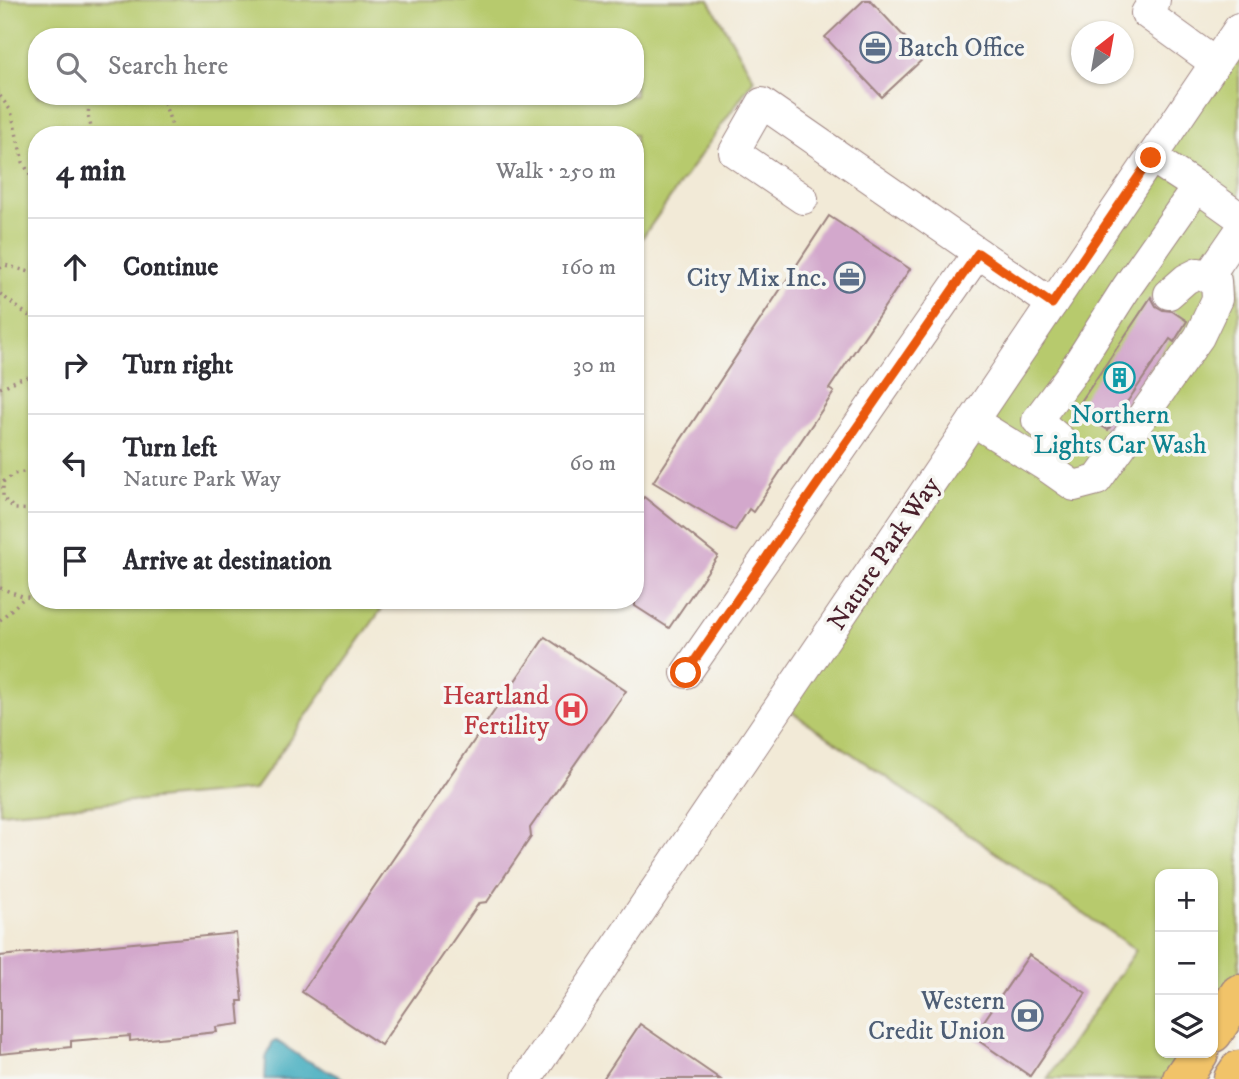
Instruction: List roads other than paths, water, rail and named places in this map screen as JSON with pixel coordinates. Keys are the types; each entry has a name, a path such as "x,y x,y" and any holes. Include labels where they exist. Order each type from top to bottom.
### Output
{"main road":[{"path":"1218,1026 1239,994"},
{"path":"1182,1079 1196,1058"},
{"path":"1233,1079 1239,1070"}],"street":[{"path":"1142,4 1215,63"},
{"name":"Nature Park Way","path":"527,1079 1239,27"},
{"path":"803,199 734,152 762,103 1052,304"},
{"path":"1151,158 1239,217"},
{"path":"1047,467 1064,443 1037,419 1070,376 1127,287 1197,187"},
{"path":"1208,277 1239,232"},
{"path":"686,673 978,253"},
{"path":"973,421 1074,486 1097,480 1199,337 1217,299 1216,281 1198,273 1185,279 1169,294"}],"water":[{"path":"273,1041 344,1079 265,1079 266,1058"}],"place":[{"name":"Batch Office","path":"875,47"},
{"name":"City Mix Inc.","path":"850,277"},
{"name":"Northern Lights Car Wash","path":"1120,378"},
{"name":"Heartland Fertility","path":"572,710"},
{"name":"Western Credit Union","path":"1028,1015"}]}
